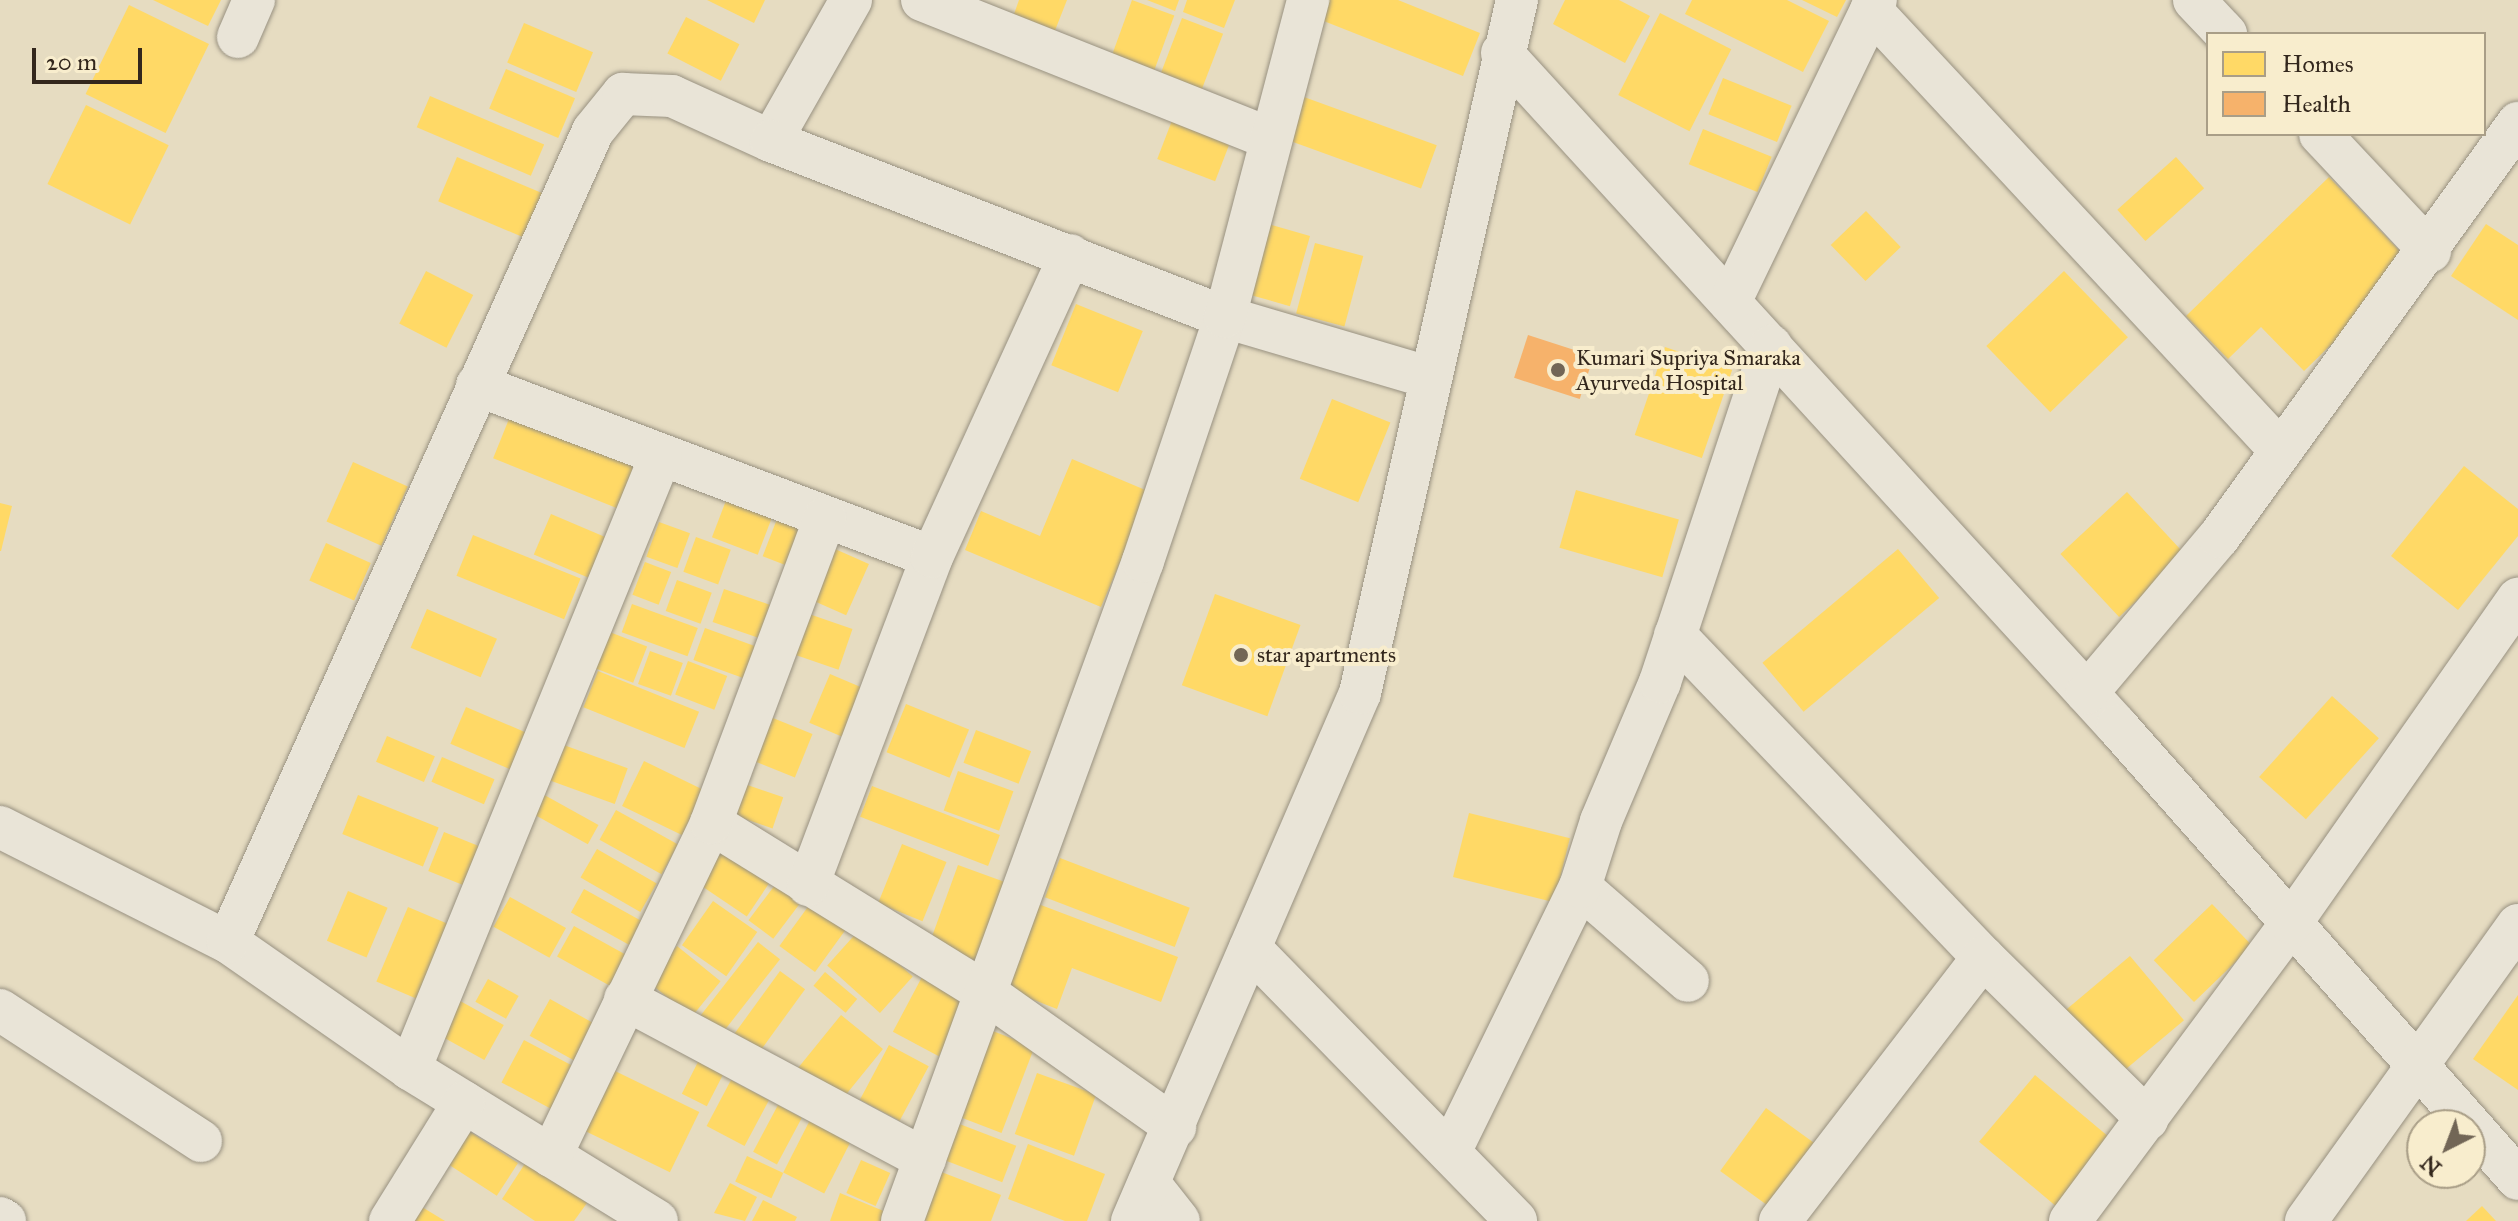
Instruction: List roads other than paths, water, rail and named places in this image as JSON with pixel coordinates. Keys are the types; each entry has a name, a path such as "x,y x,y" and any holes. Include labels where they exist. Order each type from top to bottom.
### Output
{"street":[{"path":"771,141 851,0"},
{"path":"922,0 1271,139"},
{"path":"902,1221 1225,317 1308,0"},
{"path":"1132,1221 1360,693 1428,377 1502,53 1517,0"},
{"path":"2194,0 2224,32"},
{"path":"1730,302 1874,5 2280,450"},
{"path":"1502,53 2087,693 2518,1179"},
{"path":"228,942 593,131 623,94 672,96 771,141 1225,317 1428,377"},
{"path":"2087,693 2219,537 2280,450 2430,251 2518,123"},
{"path":"2322,136 2430,251"},
{"path":"808,885 932,557 1070,255"},
{"path":"1450,1152 1580,887 1675,635 1771,346"},
{"path":"477,385 932,557"},
{"path":"410,1069 661,455"},
{"path":"551,1156 711,823 825,518"},
{"path":"2070,1221 2291,923 2518,599"},
{"path":"1675,635 1983,957 2147,1119"},
{"path":"711,823 986,993 1175,1127"},
{"path":"0,827 228,942 410,1069 551,1156 599,1206 657,1221"},
{"path":"1580,887 1688,981"},
{"path":"2306,1221 2518,925"},
{"path":"1250,948 1516,1221"},
{"path":"1780,1221 1983,957"},
{"path":"625,999 925,1159"},
{"path":"0,1010 201,1141"},
{"path":"390,1221 464,1102"},
{"path":"1149,1183 1179,1221"}],"place":[{"name":"Kumari Supriya Smaraka Ayurveda Hospital","path":"1558,370"},
{"name":"star apartments","path":"1241,655"}]}
